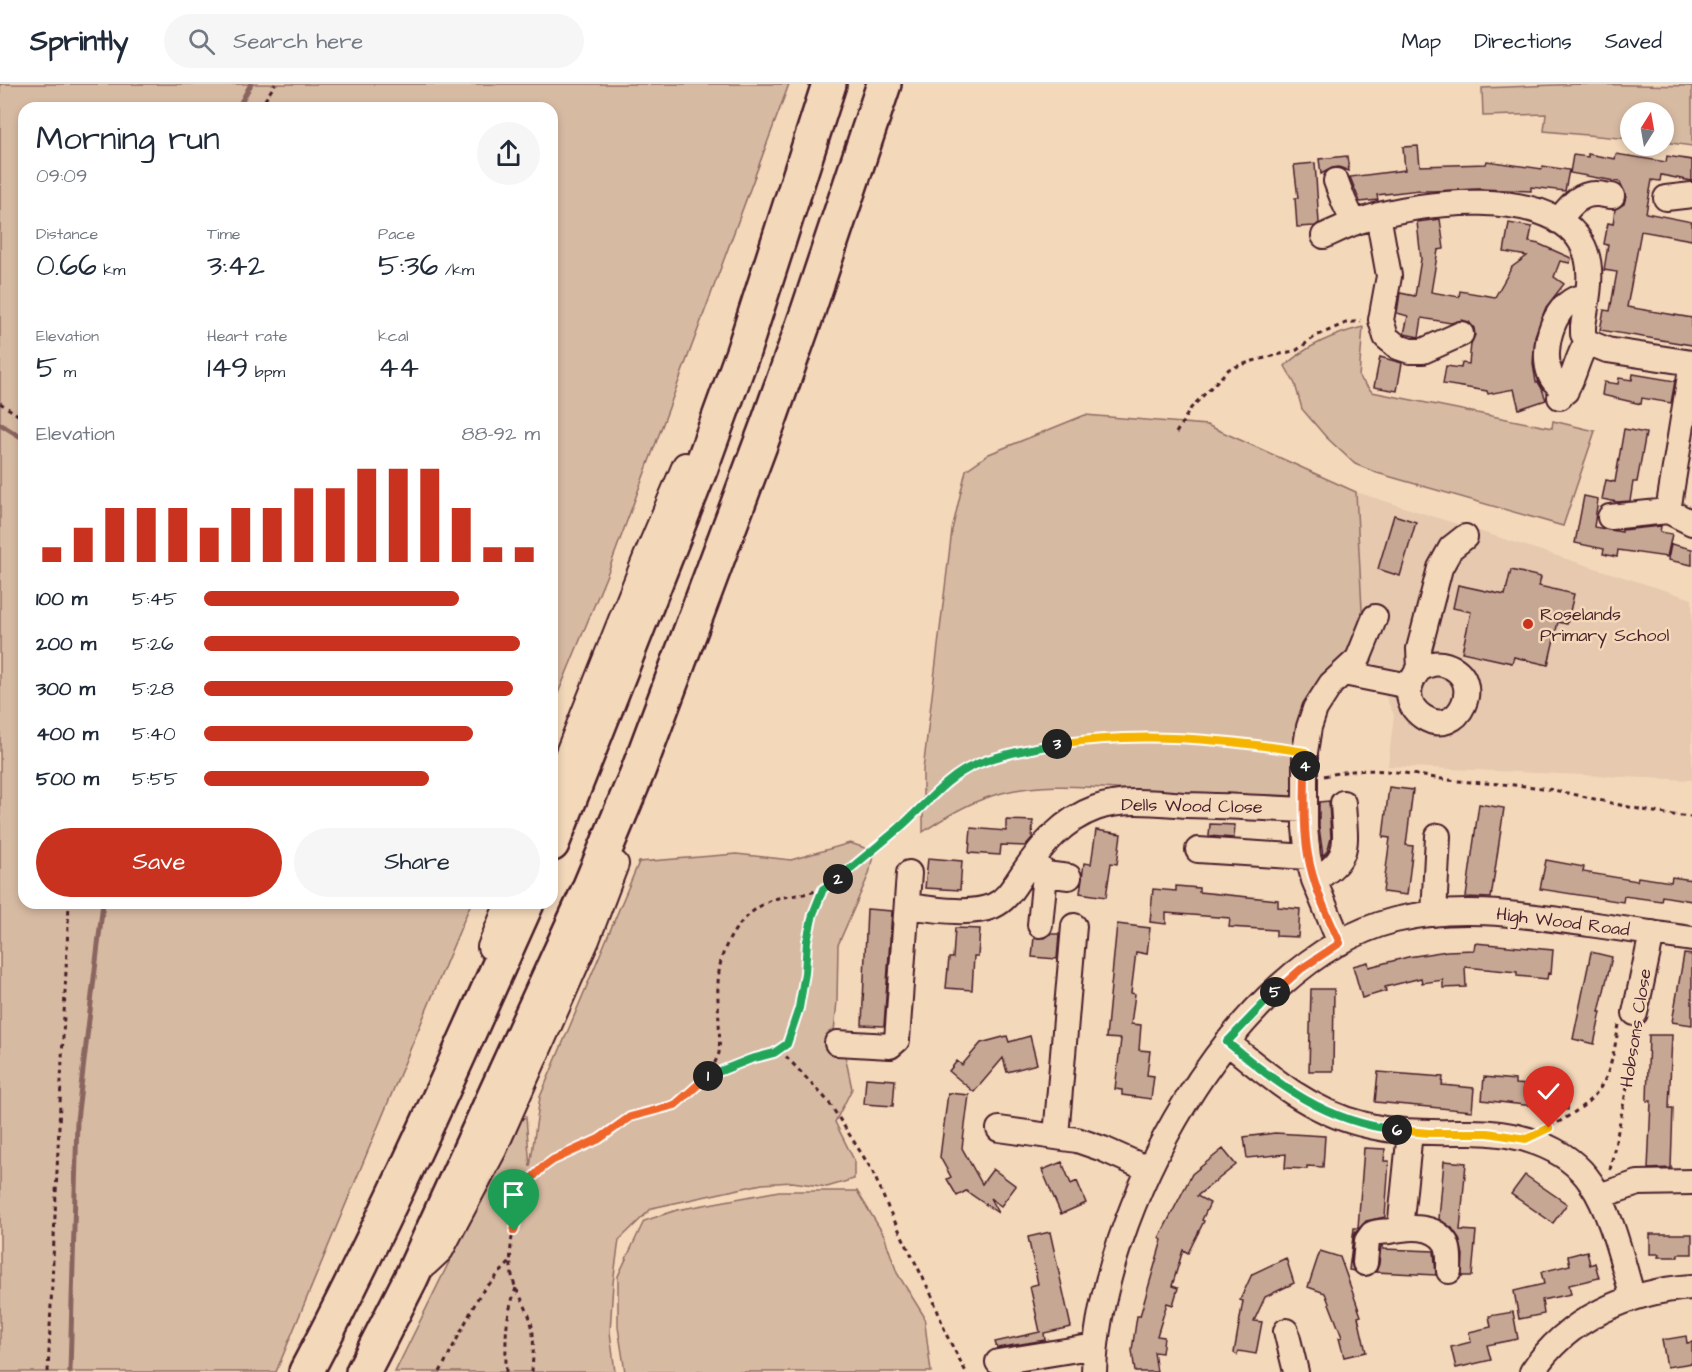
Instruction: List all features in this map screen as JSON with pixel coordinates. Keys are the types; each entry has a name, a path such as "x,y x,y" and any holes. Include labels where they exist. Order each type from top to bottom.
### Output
{"highway":[{"path":"558,829 700,470 743,352 829,84"},
{"path":"363,1372 411,1278 585,898 638,771 777,399 884,84"},
{"path":"306,1372 339,1309 436,1106 523,909"}],"street":[{"path":"1336,181 1354,223"},
{"path":"1558,221 1582,196 1598,194 1612,196"},
{"path":"1666,198 1692,195"},
{"path":"1324,236 1378,215 1435,204 1483,202 1528,209 1558,221 1572,230 1587,257 1589,276 1583,326 1583,334 1587,342 1607,350 1692,363 1668,511"},
{"path":"1378,215 1389,276 1381,320 1386,337 1392,343 1410,351 1423,351 1461,334"},
{"path":"1587,297 1574,298 1566,303 1554,322 1550,338 1548,354 1550,375 1563,394 1571,382 1581,351 1587,342"},
{"path":"558,778 646,557 710,406 743,352"},
{"path":"1610,517 1668,511 1692,523"},
{"path":"1344,673 1415,677 1419,649 1440,568 1451,548 1466,537"},
{"path":"1340,943 1314,880 1308,857 1305,752 1315,709 1324,692 1358,659 1375,617"},
{"name":"Dells Wood Close","path":"907,906 960,910 994,906 1039,866 1047,840 1071,820 1110,805 1142,803 1305,810"},
{"path":"1314,880 1333,868 1342,854 1343,803"},
{"path":"1434,914 1438,836"},
{"path":"1198,850 1308,857"},
{"path":"1040,925 1039,866 1069,877"},
{"path":"837,1043 890,1046 894,1045 897,1040 909,873"},
{"path":"436,1106 478,979 506,909"},
{"name":"High Wood Road","path":"1094,1372 1096,1346 1112,1269 1126,1224 1148,1169 1203,1073 1258,1008 1301,969 1340,943 1381,924 1434,914 1476,911 1517,914 1692,939"},
{"path":"1056,1136 1074,926"},
{"name":"Hobsons Close","path":"1635,1013 1652,933"},
{"path":"1227,1042 1285,1088 1332,1114 1364,1125 1410,1132 1488,1133 1526,1139 1552,1149 1576,1164 1602,1194 1633,1298"},
{"path":"999,1129 1077,1140 1148,1169"},
{"path":"1400,1228 1410,1132"},
{"path":"1602,1194 1638,1183 1692,1182"},
{"path":"1365,1263 1369,1236 1377,1232 1400,1228 1420,1228 1435,1233 1441,1238 1448,1249 1449,1271"},
{"path":"1532,1372 1552,1348 1580,1324 1606,1308 1659,1291 1692,1287"},
{"path":"1286,1331 1296,1372"},
{"path":"998,1362 1096,1346"}],"path":[{"path":"264,102 275,84"},
{"path":"1176,433 1191,408 1229,369 1297,350 1316,336 1346,323 1381,320"},
{"path":"0,403 18,415"},
{"path":"532,1372 530,1316 513,1280 513,1237 521,1199 531,1179 553,1160 599,1139 630,1117 675,1105 708,1075 715,1066 719,1053 718,968 728,941 747,917 770,900 804,895 823,889 862,860 962,772 976,765 1020,751 1082,741 1162,737 1220,740 1305,752"},
{"path":"1305,781 1357,769 1378,769 1468,782 1545,789 1635,809 1692,817"},
{"path":"708,1075 780,1050 787,1044 797,1016 813,914 823,889"},
{"path":"48,1372 69,909"},
{"path":"1526,1139 1566,1118 1588,1102 1603,1086 1611,1064 1622,1011 1635,1013"},
{"name":"Hobsons Close","path":"1602,1194 1641,1015 1635,1013"},
{"path":"780,1050 828,1101 872,1170 889,1210 932,1296 947,1336 966,1372"},
{"path":"440,1372 480,1294 512,1261"},
{"path":"506,1372 506,1326 516,1288"}],"shaded area":[{"path":"0,84 789,84 608,572 558,693 558,102 18,102 18,909 469,909 276,1372 0,1372"},
{"path":"1581,84 1692,86 1692,146 1674,143 1674,102 1620,102 1620,138 1544,131 1546,114 1483,116 1482,88"},
{"path":"1363,327 1359,377 1372,392 1552,428 1553,421 1595,431 1563,526 1377,473 1355,464 1326,437 1302,409 1295,384 1285,366 1302,352 1322,341"},
{"path":"1085,415 1207,425 1356,492 1364,649 1293,763 1292,796 1180,794 1073,786 1027,788 1005,792 975,802 923,832 923,770 952,530 966,470 989,454"},
{"name":"Roselands Primary School","path":"1356,492 1692,599 1692,780 1388,766 1394,715 1364,649"},
{"path":"850,843 874,851 869,874 838,945 837,1001 832,1053 845,1055 852,1089 835,1122 854,1160 854,1179 827,1187 792,1182 762,1184 652,1208 619,1240 610,1332 615,1372 395,1372 515,1122 526,1117 530,1167 540,1097 639,862 736,854 791,860"},
{"path":"779,1191 857,1191 884,1235 897,1273 924,1316 931,1372 625,1372 618,1327 618,1276 644,1221 677,1210"}],"building":[{"path":"1418,146 1420,166 1486,164 1487,161 1542,169 1543,166 1569,170 1565,191 1531,187 1531,191 1419,190 1377,195 1378,200 1360,202 1350,177 1405,170 1403,147"},
{"path":"1588,154 1615,159 1616,154 1666,162 1667,156 1692,160 1692,181 1661,175 1660,181 1652,180 1646,213 1692,222 1692,240 1641,231 1627,307 1692,318 1692,345 1600,330 1604,310 1610,311 1617,272 1604,270 1608,245 1604,244 1608,223 1613,224 1615,209 1624,204 1626,196 1620,182 1570,173 1573,155 1588,157"},
{"path":"1347,156 1349,171 1339,167 1321,174 1319,159"},
{"path":"1315,163 1319,223 1315,226 1297,227 1295,198 1298,198 1294,165"},
{"path":"1440,219 1444,249 1438,250 1431,292 1459,297 1460,291 1495,297 1512,267 1527,256 1504,252 1509,223 1532,227 1529,242 1571,258 1570,263 1560,261 1554,277 1564,284 1546,307 1535,336 1533,364 1536,382 1542,389 1546,400 1519,409 1514,389 1488,394 1487,391 1443,384 1446,366 1461,368 1462,363 1469,364 1471,344 1475,335 1474,328 1469,322 1462,320 1451,323 1422,318 1419,337 1404,334 1408,316 1397,313 1400,293 1415,296 1421,259 1417,222"},
{"path":"1380,357 1402,363 1397,391 1374,387"},
{"path":"1633,374 1675,381 1671,403 1642,398 1641,404 1602,395 1604,382 1618,384 1619,378 1632,380"},
{"path":"1624,429 1646,433 1637,482 1633,482 1630,501 1617,502 1602,499 1606,480 1615,482"},
{"path":"1584,496 1598,499 1594,527 1622,532 1622,530 1661,526 1660,532 1672,534 1667,557 1618,550 1617,557 1603,554 1604,549 1575,543"},
{"path":"1394,515 1416,522 1400,576 1378,569"},
{"path":"1671,544 1692,549 1692,565 1668,560"},
{"path":"1511,570 1541,577 1539,586 1574,594 1567,624 1558,622 1548,665 1514,657 1512,663 1462,652 1471,612 1453,608 1458,585 1505,595"},
{"path":"1389,787 1413,790 1406,845 1413,846 1407,895 1383,892 1390,838 1383,837"},
{"path":"1329,801 1331,838 1328,850 1323,856 1319,827 1319,802"},
{"path":"1479,804 1504,808 1491,898 1466,897"},
{"path":"1006,820 1033,821 1032,838 1025,846 1001,845 1000,855 969,853 971,828 1006,831"},
{"path":"1210,824 1235,825 1234,838 1209,836"},
{"path":"1096,830 1121,834 1117,864 1111,863 1106,897 1080,893 1084,863 1091,864"},
{"path":"928,858 962,861 960,890 925,888"},
{"path":"1546,860 1584,867 1583,872 1637,881 1638,877 1671,882 1672,877 1692,880 1692,901 1662,896 1661,901 1624,896 1623,902 1540,889"},
{"path":"1176,886 1199,888 1199,892 1278,900 1278,907 1300,909 1298,937 1276,936 1276,930 1229,927 1230,918 1166,913 1166,924 1150,922 1153,889 1176,891"},
{"path":"867,909 892,911 884,1026 862,1025"},
{"path":"1117,924 1150,928 1147,954 1136,952 1131,993 1135,994 1131,1024 1141,1025 1139,1050 1150,1051 1147,1075 1154,1076 1151,1099 1122,1095 1122,1090 1115,1089 1121,1039 1106,1038"},
{"path":"955,928 980,929 978,956 974,956 972,990 946,988 949,958 953,958"},
{"path":"1051,934 1059,934 1057,959 1032,957 1034,937 1045,938"},
{"path":"1475,943 1553,950 1551,974 1548,973 1547,979 1517,976 1517,972 1465,967 1466,987 1443,988 1443,980 1422,983 1421,978 1385,987 1386,991 1362,998 1353,966 1368,962 1369,967 1408,957 1447,951 1474,950"},
{"path":"1591,952 1612,957 1594,1044 1573,1039"},
{"path":"1684,954 1692,955 1692,1025 1672,1022"},
{"path":"1311,989 1334,989 1333,1071 1309,1071"},
{"path":"1649,1035 1672,1035 1669,1108 1673,1108 1671,1168 1648,1169 1651,1101 1647,1101"},
{"path":"1007,1036 1009,1042 1030,1036 1037,1064 1007,1072 1003,1058 974,1092 949,1071 957,1061 962,1065 981,1043"},
{"path":"1378,1072 1443,1077 1442,1085 1474,1088 1472,1111 1375,1102"},
{"path":"1484,1077 1515,1080 1515,1084 1569,1088 1568,1110 1482,1100"},
{"path":"866,1078 895,1080 893,1106 864,1104"},
{"path":"948,1093 969,1095 962,1148 982,1184 993,1169 1016,1186 1001,1206 990,1198 998,1213 966,1191 957,1196 947,1179 951,1177 940,1157"},
{"path":"1275,1133 1325,1136 1323,1167 1285,1168 1286,1154 1247,1158 1244,1137"},
{"path":"1364,1148 1385,1149 1384,1161 1389,1161 1385,1217 1366,1221 1355,1233 1351,1262 1354,1271 1349,1270 1354,1228 1358,1228"},
{"path":"1223,1149 1236,1165 1197,1196 1210,1203 1188,1253 1183,1250 1172,1286 1178,1288 1173,1305 1167,1303 1157,1336 1164,1337 1162,1353 1154,1352 1157,1372 1135,1372 1132,1350 1137,1316 1140,1316 1162,1240 1159,1238 1192,1174"},
{"path":"1444,1161 1466,1163 1460,1230 1476,1231 1472,1276 1462,1276 1463,1255 1459,1238 1452,1228 1439,1219"},
{"path":"1062,1162 1071,1184 1077,1181 1086,1203 1061,1214 1042,1170"},
{"path":"1525,1175 1567,1204 1553,1223 1511,1194"},
{"path":"1050,1232 1071,1327 1044,1333 1045,1340 997,1348 995,1342 1040,1332 1030,1286 1038,1284 1028,1237"},
{"path":"1650,1234 1692,1234 1692,1254 1658,1257 1659,1254 1650,1254"},
{"path":"1381,1246 1383,1249 1434,1251 1436,1275 1376,1272"},
{"path":"1320,1251 1340,1257 1361,1316 1358,1317 1366,1352 1344,1357 1339,1338 1342,1337 1325,1293 1308,1287"},
{"path":"1587,1251 1590,1265 1595,1263 1599,1278 1569,1285 1571,1294 1542,1300 1544,1314 1519,1319 1514,1291 1544,1284 1541,1272 1570,1265 1568,1256"},
{"path":"1286,1258 1294,1283 1265,1297 1254,1321 1262,1322 1256,1354 1239,1351 1237,1355 1234,1353 1243,1301 1240,1300 1252,1274"},
{"path":"1513,1312 1518,1339 1487,1345 1491,1360 1456,1368 1451,1347 1471,1342 1469,1332 1491,1327 1489,1316"},
{"path":"1686,1336 1687,1343 1692,1342 1692,1363 1667,1367 1662,1340"}],"waterway":[{"path":"241,102 251,84"},
{"path":"0,424 18,435"},
{"path":"70,1372 77,1120 102,909"}],"place":[{"name":"Roselands Primary School","path":"1528,624"}],"route":[{"path":"514,1231 524,1191 531,1179 553,1160 599,1139 630,1117 675,1105 708,1075 774,1053 787,1044 799,1008 810,926 823,889 862,860 962,772 976,765 1020,751 1061,743 1128,738 1190,738 1252,743 1305,752 1305,828 1308,858 1314,880 1340,943 1301,969 1252,1014 1227,1042 1285,1088 1313,1105 1346,1120 1364,1125 1410,1132 1488,1133 1526,1139 1549,1128"}]}
